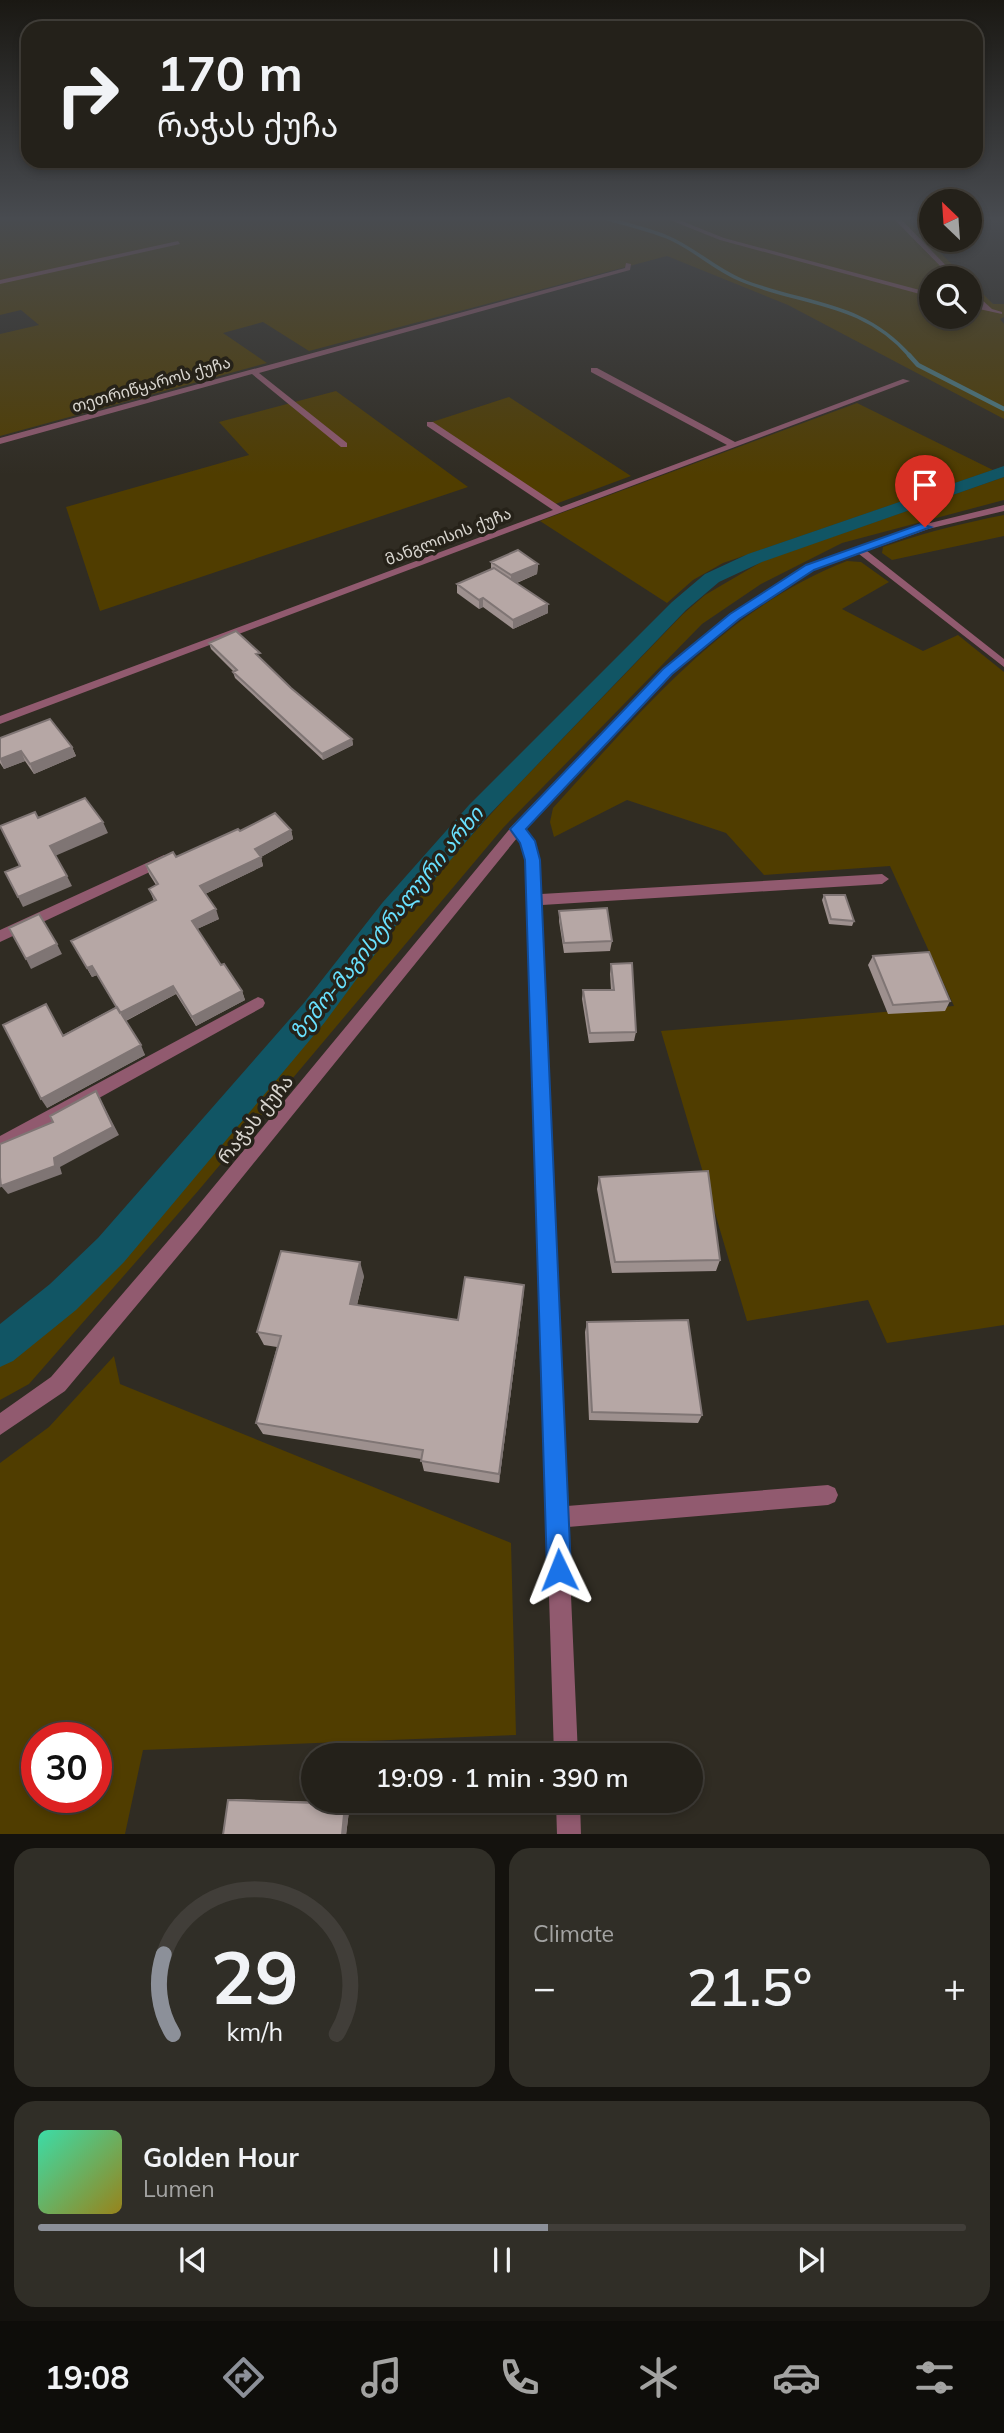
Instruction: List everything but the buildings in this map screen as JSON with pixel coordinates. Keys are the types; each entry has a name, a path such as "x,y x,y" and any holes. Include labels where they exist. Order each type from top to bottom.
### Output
{"street":[{"name":"თეთრიწყაროს ქუჩა","path":"0,441 501,304"},
{"path":"983,304 990,311"},
{"path":"982,309 1003,314"},
{"path":"594,370 734,445"},
{"path":"252,371 344,445"},
{"name":"მანგლისის ქუჩა","path":"0,720 906,381"},
{"path":"430,424 559,510"},
{"name":"რაჭას ქუჩა","path":"0,1425 58,1384 201,1215 517,829 668,671 734,616 810,568 859,548 925,527 1004,508"},
{"path":"859,548 1004,664"},
{"path":"517,829 527,841 533,860 566,1743"},
{"path":"0,936 171,856"},
{"path":"534,900 882,879"},
{"path":"0,1145 258,1003"},
{"path":"557,1517 828,1495"},
{"path":"568,1813 569,1834"}],"shaded area":[{"path":"0,304 488,304 309,351 263,322 223,333 267,363 0,436 0,334 39,325 21,310 0,315"},
{"path":"785,304 919,304 919,329 982,329 982,304 1004,304 1004,317 1000,319 1004,324 1004,419"},
{"path":"336,391 468,487 100,611 66,507 249,455 219,422"},
{"path":"509,397 631,476 550,506 432,422"},
{"path":"857,403 993,470 723,563 693,580 667,603 540,521"},
{"path":"1004,477 1004,500 842,543 761,584 702,624 503,828 198,1191 29,1384 0,1400 0,1362 23,1347 136,1235 407,907 509,794 683,614 705,595 763,561"},
{"path":"1004,515 1004,536 892,560 882,553 883,547 913,537"},
{"path":"847,561 861,562 889,582 842,609 923,651 958,635 1004,672 1004,1325 887,1343 868,1300 747,1321 661,1031 954,1006 890,866 764,875 726,833 627,800 554,837 550,822 553,808 618,736 686,667 722,635 761,606 802,581"},
{"path":"114,1356 120,1384 511,1543 516,1735 143,1750 125,1834 0,1834 0,1463 49,1427"}],"waterway":[{"path":"819,304 852,314 872,324 909,355"},
{"path":"909,355 918,365 1004,409"},
{"name":"ზემო-მაგისტრალური არხი","path":"0,1348 63,1297 111,1250 314,1013 393,909 478,811 679,606 712,578 755,558 1004,471"}],"route":[{"path":"559,1570 533,860 527,841 517,829 668,671 734,616 810,568 859,548 925,527"}]}
